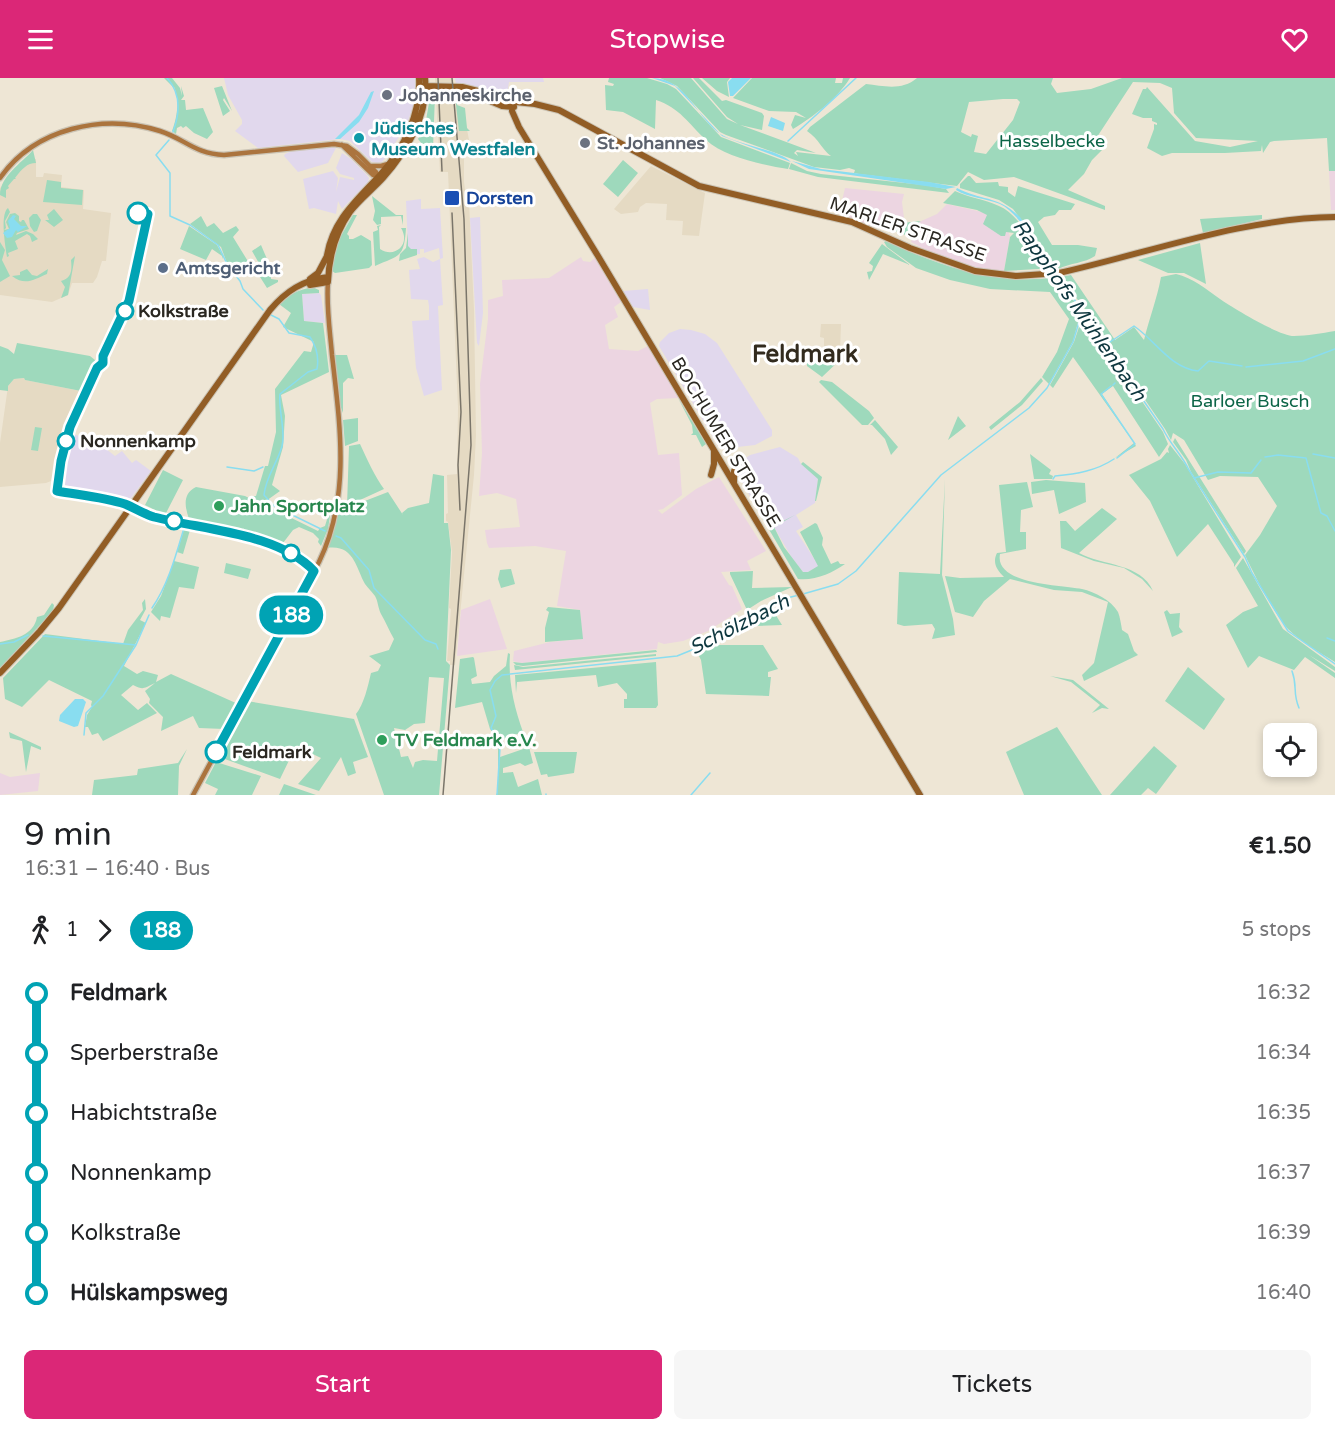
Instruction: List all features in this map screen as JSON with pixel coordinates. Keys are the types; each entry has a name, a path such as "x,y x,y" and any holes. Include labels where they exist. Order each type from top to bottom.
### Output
{"main road":[{"path":"326,280 332,248 341,226 351,210 400,156 417,127 424,86 419,78"},
{"path":"424,86 470,95 497,104 512,105"},
{"path":"424,86 467,88 512,105"},
{"path":"193,795 319,562 333,522 340,489 341,458 328,321 327,256 331,237 342,216 348,207 380,178 404,139 413,122 424,86"},
{"path":"470,95 474,93 501,100"},
{"name":"MARLER STRASSE","path":"512,105 535,104 559,110 699,186 852,222 910,248 975,271 1009,276 1046,275 1071,270 1264,224 1301,218 1335,217"},
{"name":"BOCHUMER STRASSE","path":"512,105 519,127 920,795"},
{"path":"0,178 17,157 36,144 75,128 99,123 158,130 199,151 212,154 271,151 329,144 342,145 351,148 380,178"},
{"path":"342,145 373,175 380,178"},
{"path":"370,166 388,164"},
{"path":"0,673 55,614 270,310 282,296 318,273 327,256"},
{"path":"308,281 326,280"},
{"path":"293,289 326,280"},
{"path":"711,475 714,451"},
{"path":"734,483 734,471 741,457"}],"shaded area":[{"path":"224,78 415,78 416,90 407,124 387,156 382,162 377,163 372,162 350,141 340,139 258,148 235,131 242,124 242,120 228,95"},
{"path":"435,78 453,78 456,106 463,109 471,150 464,151 464,182 469,202 476,435 455,665 450,665 450,661 447,661 452,552 446,514 448,513 447,475 457,474 458,408 448,172 440,172"},
{"path":"455,78 543,78 544,82 509,82 505,97 473,86 456,84"},
{"path":"327,146 336,148 328,163 298,172 284,156 294,150"},
{"path":"342,153 366,174 369,178 368,182 342,209 338,201 336,214 314,208 309,209 303,179 333,171 338,178 336,192 340,177 354,180 354,178 340,174 336,168"},
{"path":"36,159 36,177 43,177 44,173 62,175 61,187 84,190 83,209 111,213 106,261 102,261 97,277 93,283 72,283 68,295 52,302 0,295 0,188 20,162"},
{"path":"651,166 705,193 699,236 682,235 683,221 666,220 667,204 646,203 640,207 638,212 621,214 614,209"},
{"path":"1329,171 1335,171 1335,210 1331,210"},
{"path":"845,188 904,194 902,202 904,218 885,222 875,227 839,214"},
{"path":"421,199 421,209 440,208 443,258 440,259 439,248 424,253 424,249 420,249 420,254 417,254 417,249 408,247 406,201"},
{"path":"947,204 995,215 1006,222 1010,237 1003,276 955,265 911,242 919,222 937,214"},
{"path":"480,217 483,313 479,346 470,218"},
{"path":"424,257 433,262 440,259 443,305 438,306 442,390 424,396 416,368 412,321 429,320 429,306 428,300 411,299 409,270 420,269 417,259"},
{"path":"581,257 583,261 590,262 595,258 621,302 614,307 618,317 605,325 609,349 638,351 648,346 679,398 657,399 650,403 658,455 679,453 682,495 663,509 658,510 662,514 696,489 719,477 766,551 747,561 751,570 721,572 732,586 742,609 708,631 683,641 664,644 658,642 657,649 522,663 513,661 514,651 550,642 582,639 580,610 557,606 566,551 535,546 489,548 487,543 485,530 520,527 516,499 497,493 479,496 482,453 480,384 488,319 488,300 503,296 502,280 549,278"},
{"path":"648,289 650,310 633,307 623,291"},
{"path":"319,293 325,323 304,321 302,294"},
{"path":"821,324 841,324 840,352 824,356 824,338 820,337"},
{"path":"680,329 705,334 717,343 772,430 772,436 755,445 720,449 659,346 669,333"},
{"path":"24,378 81,391 64,431 51,481 0,487 0,443 8,386 14,379"},
{"path":"73,434 95,441 97,448 101,445 115,456 122,451 132,463 136,460 151,471 131,498 124,501 65,485 67,456"},
{"path":"780,447 798,458 801,464 818,478 815,503 796,515 803,527 796,531 819,566 808,572 803,572 792,558 774,527 787,519 775,525 765,508 757,509 739,476 738,467 750,455"},
{"path":"490,599 507,649 457,656 461,610"},
{"path":"0,773 10,777 40,773 38,791 0,795"}],"green space":[{"path":"164,78 172,78 180,88 182,96 181,86 184,96 181,100 185,100 186,110 203,108 213,132 207,139 186,126 177,128 176,134 172,131 177,98 174,87"},
{"path":"609,78 647,78 667,84 676,89 721,137 790,163 788,169 756,163 723,151 706,140 678,112 656,100 655,129 623,112 606,110 605,85 613,86 614,84 608,82"},
{"name":"Hasselbecke","path":"660,78 691,78 727,119 738,124 727,117 693,78 699,78 722,101 726,100 762,113 764,116 762,130 740,125 816,153 797,150 794,153 798,156 796,152 831,156 807,131 866,84 899,86 917,78 1053,78 1051,84 1057,93 1091,89 1122,78 1335,78 1335,171 1329,171 1327,138 1274,141 1270,142 1263,153 1262,145 1261,151 1172,153 1162,156 1147,148 1154,124 1157,125 1157,123 1152,121 1152,118 1132,114 1143,89 1147,87 1195,141 1230,147 1258,141 1196,138 1174,113 1172,88 1160,83 1133,82 1097,137 1107,145 1068,190 1105,206 1105,210 1014,177 984,180 968,172 957,186 859,174 849,168 840,170 814,167 720,132 677,86","holes":["1017,99 1020,102 1013,120 986,154 974,152 978,136 972,134 971,137 961,132 969,102"]},
{"path":"702,78 730,78 727,82 729,97 717,91"},
{"path":"752,78 836,78 835,83 842,83 843,78 850,78 839,93 809,119 793,129 791,125 795,115 806,118 796,112 769,111 733,98"},
{"path":"222,86 232,111 224,98 230,111 223,116 214,88"},
{"path":"435,95 433,148 425,148 418,139 425,126 430,97"},
{"path":"455,96 467,100 458,100 457,105 465,108 467,128 470,131 459,131"},
{"path":"33,150 36,163 27,165 8,186 6,198 0,195 1,188 12,170"},
{"path":"623,160 638,173 618,197 603,184"},
{"path":"791,163 807,171 821,174 924,185 946,189 949,193 818,177 789,169"},
{"path":"968,176 976,183 998,182 999,186 1008,187 1008,192 1015,197 1018,186 1075,204 1071,210 1059,210 1055,215 1044,217 1038,222 1052,245 1097,248 1095,256 1058,269 1013,209 999,200 960,188 960,184"},
{"path":"47,180 61,182 61,188 83,190 82,205 43,202"},
{"path":"955,191 994,204 1015,217 1052,270 1004,271 1010,237 1014,233 1006,232 1005,236 1001,236 983,224 987,215 977,210 943,203"},
{"path":"372,196 396,215 403,215 403,225 401,216 381,217 381,224 377,225 373,220 375,211"},
{"path":"8,208 10,212 5,221 4,230 4,223 4,216"},
{"path":"54,209 63,220 54,227 45,220 49,220 47,215"},
{"path":"15,213 19,216 19,221 24,220 29,229 16,235 26,231 38,239 32,242 27,234 15,241 18,249 8,253 7,257 4,230 9,229 6,222 10,214"},
{"path":"37,214 41,220 37,231 34,232 29,218"},
{"path":"353,215 357,215 347,234 349,239 361,235 371,241 372,265 369,268 335,273 332,268 338,241"},
{"path":"1262,215 1262,219 1203,233 1200,219"},
{"path":"201,216 207,227 214,223 223,233 236,226 239,230 233,237 249,263 233,273 221,247 190,224"},
{"path":"921,221 913,238 893,230 893,224"},
{"path":"381,225 379,227 380,249 391,252 400,248 404,239 401,228 406,228 404,245 402,251 395,257 375,266 373,232 378,230 377,226"},
{"path":"189,226 217,245 223,259 212,249 206,260 180,249"},
{"path":"408,233 408,246 411,249 417,249 417,255 399,261 400,254 406,248"},
{"path":"0,242 5,250 2,260 10,276 0,282"},
{"path":"884,242 947,266 969,272 1013,279 1057,277 1081,311 1073,341 1049,384 1042,377 1057,352 1069,319 1050,292 990,289 950,280 916,268 887,247"},
{"path":"1200,243 1206,284 1184,273 1168,273 1138,260"},
{"path":"882,244 910,265 883,254 869,280 867,272 872,271 873,266 869,263"},
{"path":"261,245 267,259 264,260 269,269 279,268 278,273 271,272 271,279 278,280 278,282 267,288 255,269 260,265 252,251"},
{"path":"75,256 68,295 61,298 65,287 61,281 69,276 71,260"},
{"path":"27,269 32,275 37,276 48,269 47,274 29,281 21,281 12,276 20,275 20,272"},
{"name":"Barloer Busch","path":"1176,274 1194,281 1256,321 1287,335 1304,336 1335,331 1335,662 1304,643 1282,622 1270,604 1245,555 1277,506 1258,477 1220,476 1208,480 1184,440 1173,433 1171,440 1085,309 1060,277 1071,275 1115,340 1134,327 1144,340 1161,277"},
{"path":"312,287 319,290 319,293 302,294 304,321 323,323 329,372 281,395 285,416 283,447 272,485 280,491 266,501 267,506 318,531 325,526 332,503 328,529 321,546 319,539 313,533 299,527 293,530 283,543 242,532 244,528 241,531 189,519 187,497 188,493 196,487 251,499 252,496 256,496 265,466 268,466 276,432 275,389 304,351 311,352 314,342 283,327 291,313 279,304 290,295"},
{"path":"1083,315 1163,432 1168,444 1159,457 1113,386 1102,394 1136,446 1115,458 1134,443 1073,357 1053,388 1050,385 1074,342"},
{"path":"17,343 90,356 96,364 81,391 24,378 14,379 8,386 8,391 0,390 0,346 14,354"},
{"path":"840,354 841,359 822,377 807,366 807,363"},
{"path":"335,355 347,355 354,379 348,378 343,383 343,413 340,405"},
{"path":"1041,378 1043,381 1022,405 991,430 989,427 1020,402"},
{"path":"821,380 832,382 869,411 874,418 868,425 862,425 819,382"},
{"path":"678,398 706,444 702,447 696,435 691,435 692,425"},
{"path":"958,416 966,426 948,440"},
{"path":"358,418 358,441 345,446 343,420"},
{"path":"875,420 898,447 891,455 885,439 870,425"},
{"path":"35,427 42,428 38,451 31,450"},
{"path":"1175,438 1246,551 1244,554 1173,442"},
{"path":"360,444 384,489 347,506 349,446"},
{"path":"1170,445 1185,464 1241,557 1234,567 1208,524 1177,557 1150,501 1129,475 1161,459 1167,452 1169,453"},
{"path":"1030,454 1051,470 1049,474 1053,476 1052,479 1034,479"},
{"path":"803,462 822,477 816,501 818,479 801,464"},
{"path":"163,470 183,480 165,515 145,505"},
{"path":"433,474 444,476 444,523 448,523 451,550 446,661 450,665 439,795 384,795 356,714 371,673 378,671 381,665 369,656 389,650 394,639 375,596 365,584 353,558 343,550 327,548 339,511 388,492 403,515 402,513 408,508 429,503","holes":["429,677 444,678 437,761 415,762 413,768 408,756 401,757 394,728 405,730 414,724 425,723"]},
{"path":"945,479 942,575 955,635 932,639 935,629 932,624 904,626 897,624 899,572 940,574"},
{"path":"1046,480 1085,483 1086,502 1059,514 1054,490 1032,494 1031,482"},
{"path":"1027,482 1033,507 1021,510 1020,532 1026,532 1026,549 1000,554 1001,564 1018,578 1082,589 1107,600 1118,612 1122,630 1128,634 1134,651 1138,655 1084,681 1082,675 1094,663 1108,602 1082,592 1054,590 1010,579 984,601 973,617 955,612 945,576 1004,577 995,563 997,553 1006,552 999,485"},
{"path":"763,507 775,525 795,515 774,527 784,547 803,572 808,572 818,566 800,532 815,523 823,538 822,545 831,564 838,561 840,564 845,564 823,576 798,579 757,509"},
{"path":"1102,508 1117,519 1079,553 1131,570 1140,575 1153,591 1142,579 1124,568 1094,561 1061,548 1060,521 1066,521 1075,531"},
{"path":"185,526 190,530 183,554 177,552"},
{"path":"1243,558 1283,629 1335,667 1335,671 1309,655 1335,673 1335,678 1305,657 1294,670 1259,656 1248,668 1226,625 1243,612 1258,606 1236,568"},
{"path":"174,561 199,567 194,589 179,587 170,618 161,616 160,621 151,612 161,596"},
{"path":"226,563 251,569 248,579 224,573"},
{"path":"511,569 515,584 501,588 498,579 500,570"},
{"path":"753,571 752,588 792,587 747,610 730,572"},
{"path":"145,599 146,609 140,620 146,623 124,666 137,674 143,671 158,675 156,682 171,674 238,704 224,729 199,728 193,716 161,731 163,717 149,703 150,699 145,691 155,683 143,688 133,685 121,695 138,710 147,703 157,713 103,741 98,733 92,735 88,727 85,727 92,701 49,680 22,707 5,699 3,678 45,634 123,644 128,630 143,610 142,603"},
{"path":"52,603 53,611 0,668 0,642 18,638 28,632 37,617 44,615"},
{"path":"548,607 580,610 583,639 545,642"},
{"path":"772,609 782,625 756,626 754,622"},
{"path":"1167,610 1170,614 1180,613 1179,627 1183,632 1172,637 1164,612"},
{"path":"717,645 763,645 778,669 768,672 768,677 771,677 769,696 706,694 698,654"},
{"path":"656,650 657,652 523,666 513,662 522,663"},
{"path":"508,653 510,654 512,694 523,732 500,740 500,757 529,747 533,763 525,766 520,763 503,768 503,773 513,772 518,787 538,779 542,795 496,795 498,791 498,741 490,729 482,702 455,708 460,659 474,658 477,676 471,679 472,684 490,682 506,666"},
{"path":"656,654 656,656 515,670 514,665 523,667"},
{"path":"656,662 658,705 656,708 624,708 624,699 627,699 627,694 617,683 598,687 596,675 517,682 516,693 515,675"},
{"path":"1188,667 1225,699 1204,730 1165,701"},
{"path":"1050,676 1073,680 1109,709 1102,708 1092,713 1100,705 1071,682"},
{"path":"247,701 354,719 368,757 353,762 356,773 348,776 341,757 319,791 298,784 321,758 296,746 280,779 222,758 217,759"},
{"path":"1057,727 1102,795 1024,795 1006,752"},
{"path":"9,732 41,747 41,750 31,746 26,772 22,741 10,738"},
{"path":"1154,746 1177,766 1156,794 1148,788 1141,795 1110,795"},
{"path":"187,749 179,766 178,795 92,795 94,780 137,775 138,769 178,763"},
{"path":"534,752 577,752 574,773 548,777 547,774 541,775"},
{"path":"216,762 261,776 252,795 215,795 218,789 205,783"},
{"path":"284,784 316,795 279,795"}],"water":[{"path":"652,78 674,85 683,92 699,112 675,86"},
{"path":"732,78 751,78 733,96 730,96 728,82"},
{"path":"374,91 368,108 359,122 340,139 335,139 359,115 371,92"},
{"path":"771,117 785,123 783,131 768,126"},
{"path":"734,141 778,154 791,162"},
{"path":"792,161 821,169 956,187 946,189 809,169"},
{"path":"957,188 997,202 1012,210 1020,217 1060,277 1057,277 1032,237 1008,209 1000,204 961,193 956,190"},
{"path":"13,215 16,216 14,219 21,226 27,226 18,232 16,230 12,237 7,238 3,233 10,228 8,221"},
{"path":"75,699 83,699 86,702 78,726 74,727 59,721 60,715"}],"waterway":[{"name":"Schölzbach","path":"167,78 175,90 178,104 173,132"},
{"path":"788,141 856,78"},
{"name":"Schölzbach","path":"169,140 156,155 170,173 170,216 190,225 218,245 243,289 263,310"},
{"name":"Rapphofs Mühlenbach","path":"1058,276 1183,459 1245,557 1252,573 1288,631 1335,664"},
{"name":"Schölzbach","path":"803,594 838,584 856,571 941,475 1029,408 1047,388 1073,342 1082,312"},
{"name":"Schölzbach","path":"271,315 279,319 289,333 310,337 314,344 318,365 317,369 308,372 280,394 283,440 264,495 274,506 325,531"},
{"path":"1107,344 1134,326 1171,359 1188,369 1198,371 1209,361 1242,366"},
{"path":"1246,367 1303,361 1335,349"},
{"path":"1111,386 1101,394 1135,444 1117,458"},
{"path":"1313,454 1335,458"},
{"path":"1265,457 1278,455 1306,458 1321,513 1327,516 1335,531"},
{"path":"1053,479 1055,476 1093,469 1114,459"},
{"path":"1194,478 1218,472 1251,473 1261,460"},
{"path":"227,467 254,471 263,467"},
{"path":"152,608 167,580 184,528"},
{"name":"Schölzbach","path":"336,536 341,538 369,570 374,588 425,640 436,644 438,649"},
{"name":"Schölzbach","path":"497,795 500,748 497,736 491,728 496,716 490,690 502,675 677,656 719,639 779,600 799,595"},
{"path":"43,636 136,645 149,615"},
{"path":"0,644 14,642 28,635"},
{"path":"1327,638 1335,641"},
{"path":"84,735 86,713 103,696 136,645"},
{"path":"1292,671 1299,708"},
{"path":"691,795 710,773"}],"railway":[{"path":"438,78 442,171"},
{"path":"443,795 471,445 464,219 452,78"},
{"path":"452,213 461,412 458,465 460,510"}],"bus line":[{"name":"188","path":"138,213 148,214 129,301 103,356 103,363 97,368 70,427 61,461 57,491 88,495 123,504 150,516 264,541 288,551 314,571 216,752"}],"place":[{"name":"Johanneskirche","path":"387,95"},
{"name":"Jüdisches Museum Westfalen","path":"359,138"},
{"name":"St. Johannes","path":"585,143"},
{"name":"Dorsten","path":"452,198"},
{"name":"Amtsgericht","path":"163,268"},
{"name":"Kolkstraße","path":"125,311"},
{"name":"Nonnenkamp","path":"66,441"},
{"name":"Jahn Sportplatz","path":"219,506"},
{"name":"TV Feldmark e.V.","path":"382,740"},
{"name":"Feldmark","path":"216,752"}],"district":[{"name":"Feldmark","path":"805,354"}]}
